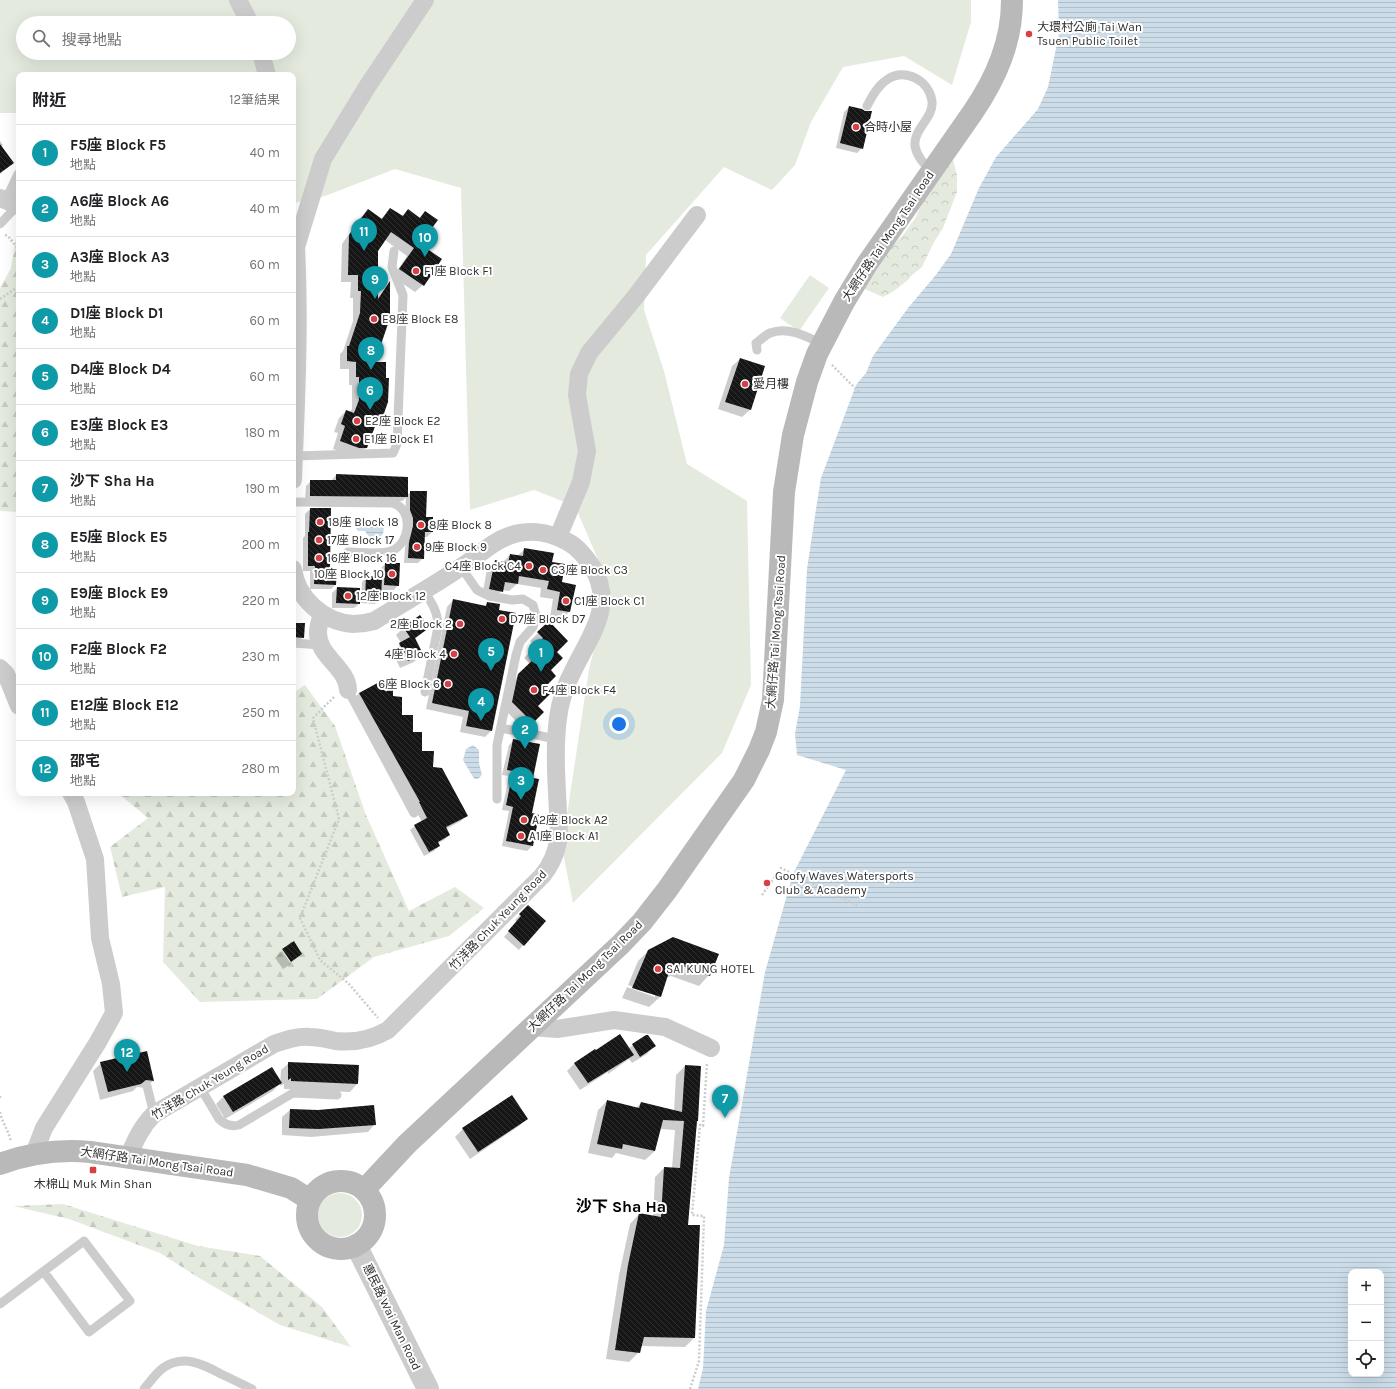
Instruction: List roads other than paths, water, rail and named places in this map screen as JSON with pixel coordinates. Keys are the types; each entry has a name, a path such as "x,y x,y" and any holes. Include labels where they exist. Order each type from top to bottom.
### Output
{"main road":[{"name":"大網仔路 Tai Mong Tsai Road","path":"364,1190 407,1144 621,944 642,922 667,890 738,790 759,750 770,716 774,688 786,471 793,435 807,382 819,349 844,302 867,264 979,103 995,75 1003,56 1008,36 1012,0"},
{"name":"大網仔路 Tai Mong Tsai Road","path":"17,1159 72,1151 128,1158 247,1175 291,1188 310,1200"},
{"path":"345,1181 355,1184 364,1190 371,1199 374,1209 374,1220 371,1230 365,1238 356,1245 346,1248 336,1248 325,1245 317,1239 310,1230 307,1220 307,1210 310,1200 316,1191 325,1185 345,1181"}],"street":[{"path":"238,0 246,16"},
{"path":"296,236 323,159 367,87 425,0"},
{"path":"263,60 266,72"},
{"path":"0,198 16,205"},
{"path":"558,537 581,482 587,451 577,395 579,374 589,353 636,296 697,215"},
{"name":"竹洋路 Chuk Yeung Road","path":"128,1158 140,1130 154,1114 263,1050 285,1040 309,1037 344,1042 356,1042 373,1038 388,1030 542,876 549,867 558,846 556,739 558,717 573,670 596,628 601,610 601,592 596,574 587,558 574,546 558,537 540,532 521,533 503,538 462,567 374,622 364,624 352,624 331,619 322,614 308,603 296,581"},
{"path":"322,614 318,633 321,645 348,686"},
{"path":"0,668 6,674 16,699"},
{"path":"17,1159 44,1128 98,1042 114,1013 111,984 100,938 95,859 73,796"},
{"path":"532,1027 557,1029 614,1020 665,1027 711,1048"},
{"name":"惠民路 Wai Man Road","path":"356,1245 428,1389"}],"lane":[{"path":"868,106 875,91 887,79 900,74 910,75 922,82 929,91 932,102 930,113 916,137 915,144 916,151 922,162 932,171"},
{"path":"0,224 16,208"},
{"path":"296,456 393,453 397,444 404,295 392,267 394,251"},
{"path":"757,350 756,343 770,333 785,331 804,334 819,349"},
{"path":"296,502 392,503 396,504 403,510 407,521 406,532 403,541 396,549 391,552 383,553 348,552"},
{"path":"462,567 478,590 488,596 512,600 523,599 532,606 535,610 536,616 533,627 524,636 517,648 497,745 497,799"},
{"path":"424,591 434,607 438,620 438,627 425,692"},
{"path":"296,643 321,645"},
{"path":"348,686 414,813"},
{"path":"501,728 556,739"},
{"path":"147,1086 154,1114"},
{"path":"200,1087 219,1119 226,1124 234,1126 243,1123 293,1093 337,1095"},
{"path":"0,1304 84,1241 130,1301 89,1332 44,1272"},
{"path":"144,1389 163,1368 174,1363 186,1361 202,1364 252,1389"}],"water":[{"path":"1058,0 1396,0 1396,1389 698,1389 703,1368 706,1311 724,1245 729,1178 765,972 793,874 846,770 797,755 795,734 800,706 807,569 821,478 856,385 866,373 873,356 908,308 951,254 979,188 996,157 1038,109 1048,87 1059,34"},
{"path":"360,520 367,522 372,520 379,521 384,527 383,534 378,538 373,538 365,531 358,531 355,524"},
{"path":"473,745 479,750 479,763 482,775 478,779 473,777 463,760 466,749"}],"place":[{"name":"大環村公廁 Tai Wan Tsuen Public Toilet","path":"1029,34"},
{"name":"合時小屋","path":"856,127"},
{"name":"E12座 Block E12","path":"364,251"},
{"name":"F2座 Block F2","path":"425,257"},
{"name":"F1座 Block F1","path":"416,271"},
{"name":"E9座 Block E9","path":"375,299"},
{"name":"E8座 Block E8","path":"374,319"},
{"name":"E5座 Block E5","path":"371,370"},
{"name":"愛月樓","path":"745,384"},
{"name":"E3座 Block E3","path":"370,410"},
{"name":"E2座 Block E2","path":"357,421"},
{"name":"E1座 Block E1","path":"356,439"},
{"name":"18座 Block 18","path":"320,522"},
{"name":"8座 Block 8","path":"421,525"},
{"name":"17座 Block 17","path":"319,540"},
{"name":"9座 Block 9","path":"417,547"},
{"name":"16座 Block 16","path":"319,558"},
{"name":"C4座 Block C4","path":"529,566"},
{"name":"C3座 Block C3","path":"543,570"},
{"name":"10座 Block 10","path":"392,574"},
{"name":"12座 Block 12","path":"348,596"},
{"name":"C1座 Block C1","path":"566,601"},
{"name":"D7座 Block D7","path":"502,619"},
{"name":"2座 Block 2","path":"460,624"},
{"name":"4座 Block 4","path":"454,654"},
{"name":"D4座 Block D4","path":"491,671"},
{"name":"F5座 Block F5","path":"541,672"},
{"name":"6座 Block 6","path":"448,684"},
{"name":"F4座 Block F4","path":"534,690"},
{"name":"D1座 Block D1","path":"481,721"},
{"name":"A6座 Block A6","path":"525,749"},
{"name":"A3座 Block A3","path":"521,800"},
{"name":"A2座 Block A2","path":"524,820"},
{"name":"A1座 Block A1","path":"521,836"},
{"name":"Goofy Waves Watersports Club & Academy","path":"767,883"},
{"name":"SAI KUNG HOTEL","path":"658,969"},
{"name":"邵宅","path":"127,1072"},
{"name":"沙下 Sha Ha","path":"725,1118"},
{"name":"木棉山 Muk Min Shan","path":"93,1170"}],"district":[{"name":"沙下 Sha Ha","path":"621,1206"}]}
